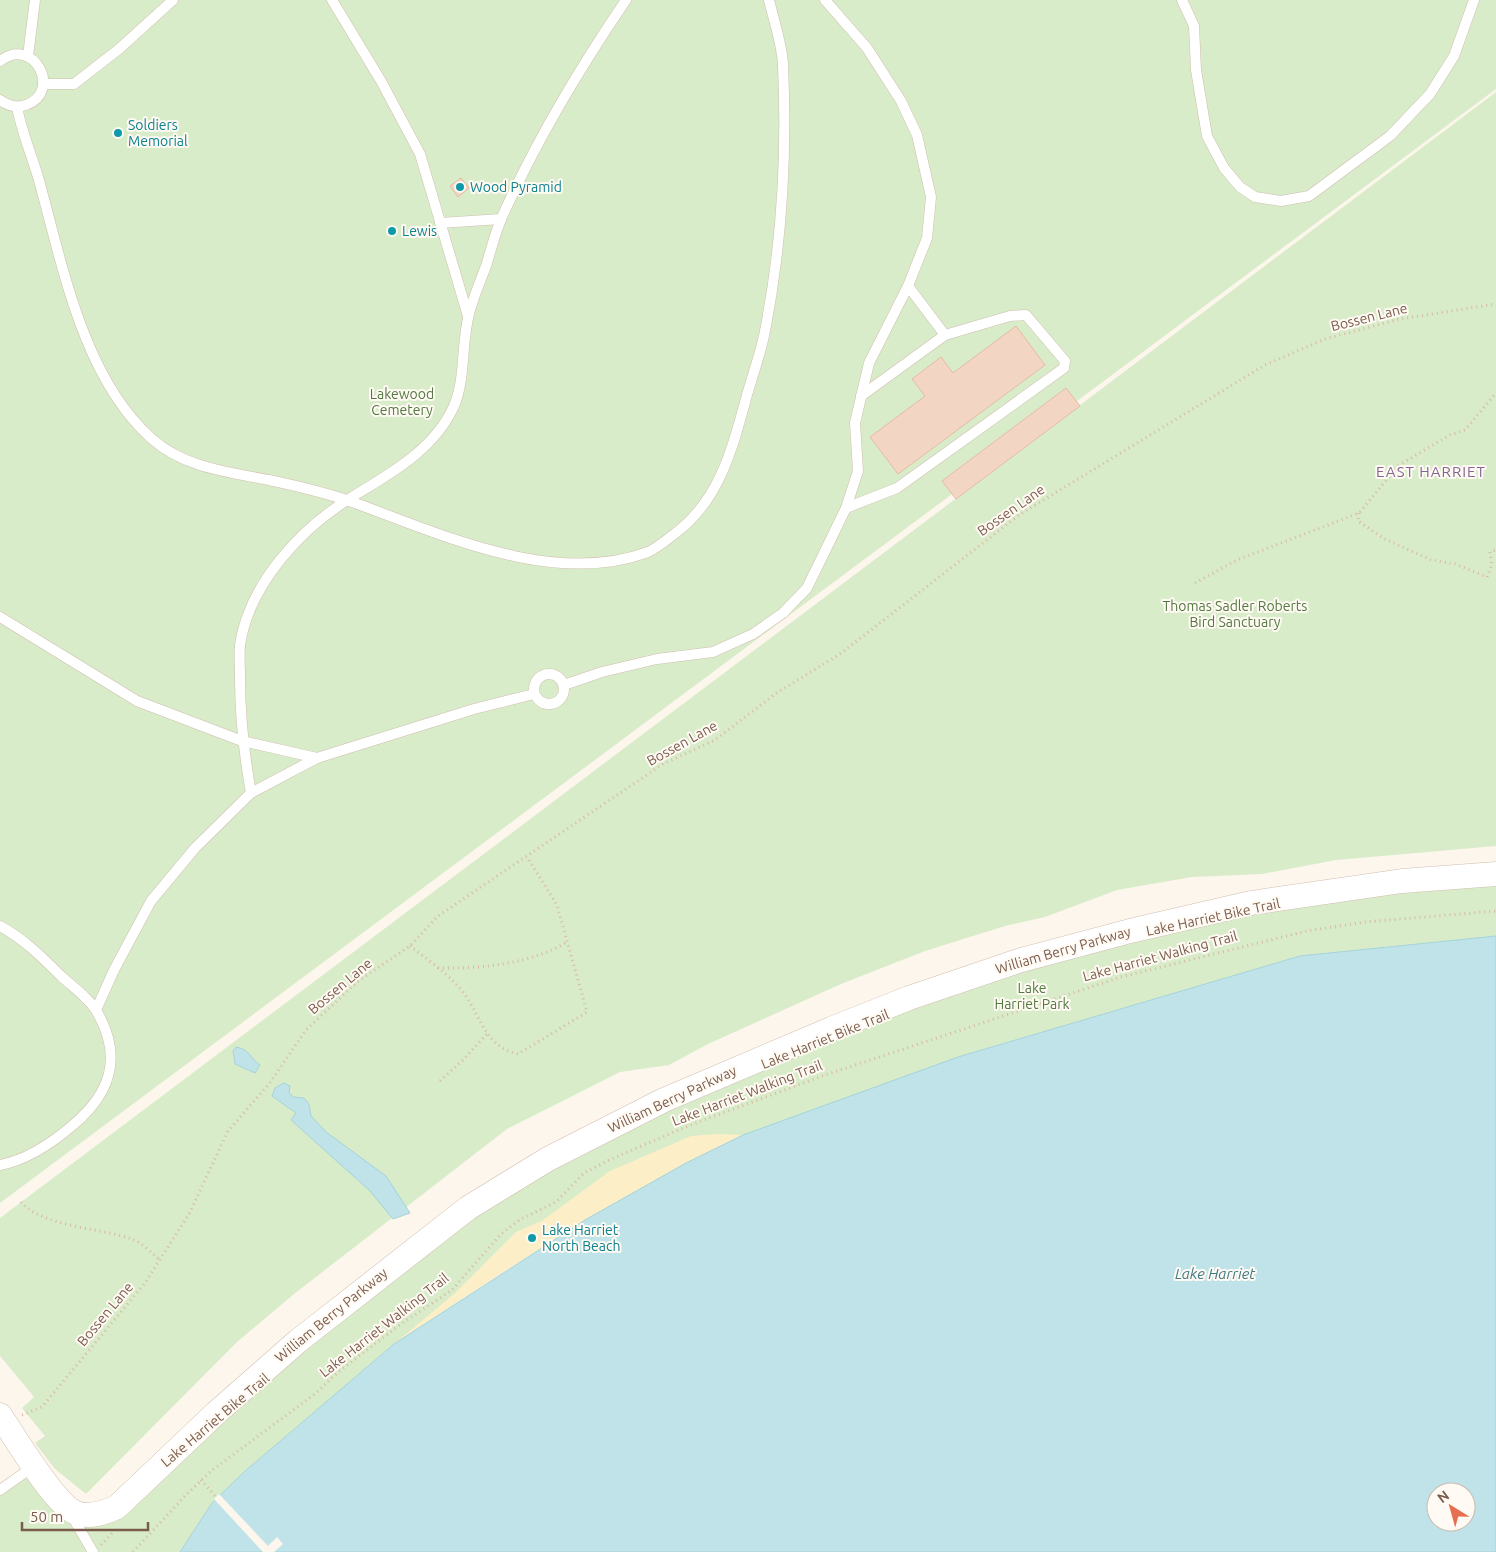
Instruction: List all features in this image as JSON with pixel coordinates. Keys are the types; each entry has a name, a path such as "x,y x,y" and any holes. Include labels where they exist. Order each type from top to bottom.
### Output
{"street":[{"name":"William Berry Parkway","path":"77,1513 102,1514 117,1507 216,1413 298,1341 468,1208 548,1159 664,1100 909,998 1018,961 1130,931 1251,903 1402,881 1496,874"},
{"path":"11,1415 35,1465 60,1501 77,1513"}],"lane":[{"path":"28,56 35,0"},
{"path":"43,84 74,84 119,49 173,0"},
{"path":"332,0 381,81 420,154 468,316"},
{"path":"251,793 242,741 240,645 252,605 263,583 290,546 347,500 396,470 418,453 440,429 454,405 460,381 468,316 501,219 543,133 584,62 626,0"},
{"path":"17,107 22,134 36,172 86,339 109,383 136,422 153,440 185,460 202,467 282,483 347,500 484,549 510,556 575,563 624,559 652,550 690,523 716,486 730,459 764,333 776,258 784,164 783,60 769,0"},
{"path":"564,685 602,672 657,659 713,652 753,634 783,612 807,588 846,508 858,471 855,422 869,363 908,286 927,238 932,197 917,135 882,68 825,0"},
{"path":"1182,0 1194,26 1196,70 1207,136 1224,168 1240,187 1255,197 1281,201 1309,196 1397,129 1430,94 1454,56 1474,0"},
{"path":"0,60 12,54 28,56 38,64 43,77 43,84 37,98 31,103 17,107 0,100"},
{"path":"440,223 501,219"},
{"path":"908,286 945,335"},
{"path":"846,508 897,488 1064,368 1065,361 1026,315 1010,316 945,335 861,396"},
{"path":"0,617 137,701 242,741 317,758"},
{"path":"544,674 558,676 564,685 563,695 555,703 545,704 534,694 536,679 544,674"},
{"path":"96,1010 114,970 152,901 195,848 251,793 317,758 474,709 534,694"},
{"path":"0,926 35,950 96,1010 109,1040 110,1073 102,1093 90,1111 52,1143 10,1163 0,1165"},
{"path":"0,1490 35,1465"},
{"path":"77,1513 76,1523 96,1549"}],"path":[{"name":"Bossen Lane","path":"11,1415 42,1407 145,1283 189,1214 228,1131 269,1084 306,1030 357,982 410,946 438,916 663,764 715,740 778,692 840,654 1019,515 1265,365 1326,339 1391,322 1496,304"},
{"path":"1195,583 1237,560 1359,513 1399,464 1450,435 1465,430 1496,393"},
{"path":"1359,513 1358,521 1385,539 1431,560 1455,564 1487,577 1492,564 1490,552 1496,550"},
{"path":"410,946 458,986 487,1034 505,1051 518,1054 587,1012 557,905 527,857"},
{"name":"Lake Harriet Walking Trail","path":"133,1552 201,1480 314,1394 337,1373 401,1324 452,1290 501,1234 521,1220 556,1202 584,1173 609,1160 688,1126 829,1073 890,1055 1034,1004 1121,977 1307,931 1364,922 1496,911"},
{"path":"437,968 462,969 506,962 551,951 567,942"},
{"path":"440,1081 487,1034"},
{"path":"21,1202 30,1212 82,1228 109,1232 135,1240 160,1260"},
{"path":"201,1480 216,1497"},
{"path":"96,1549 118,1527"}],"green space":[{"name":"Lakewood Cemetery","path":"0,0 1496,0 1496,89 0,1203"},
{"name":"Thomas Sadler Roberts Bird Sanctuary","path":"1496,92 1496,846 1336,860 1262,874 1192,877 1117,890 1045,917 1005,926 925,951 841,984 708,1044 669,1065 620,1072 507,1129 294,1294 237,1342 86,1494 55,1469 35,1443 45,1436 22,1408 34,1397 0,1356 0,1218"},
{"name":"Lake Harriet Park","path":"1496,874 1496,936 1300,956 958,1057 544,1244 394,1344 244,1472 212,1503 180,1552 0,1552 0,1490 35,1465 91,1515 468,1208 767,1056 1130,931"}],"sand":[{"name":"Lake Harriet North Beach","path":"743,1135 608,1207 394,1344 454,1294 516,1232 543,1220 610,1171 691,1136"}],"water":[{"name":"Lake Harriet","path":"1496,936 1496,1552 180,1552 212,1503 244,1472 394,1344 585,1220 686,1163 743,1135 958,1057 1300,956"},
{"path":"236,1047 247,1052 260,1065 255,1073 235,1064 233,1051"},
{"path":"284,1083 290,1086 289,1092 293,1097 304,1098 309,1104 311,1116 326,1132 386,1176 410,1213 393,1219 370,1191 291,1120 296,1113 272,1096 275,1088"}],"pier":[{"path":"219,1494 268,1546 277,1537 283,1544 274,1552 263,1552 214,1499"}],"building":[{"name":"Wood Pyramid","path":"461,178 469,188 458,197 450,186"},
{"path":"1016,326 1045,365 898,474 870,437 925,396 912,379 941,357 953,373"},
{"path":"1066,388 1080,406 956,499 942,481"}],"place":[{"name":"Soldiers Memorial","path":"118,133"},
{"name":"Wood Pyramid","path":"460,187"},
{"name":"Lewis","path":"392,231"},
{"name":"Lake Harriet North Beach","path":"532,1238"}],"district":[{"name":"EAST HARRIET","path":"1431,471"}]}
